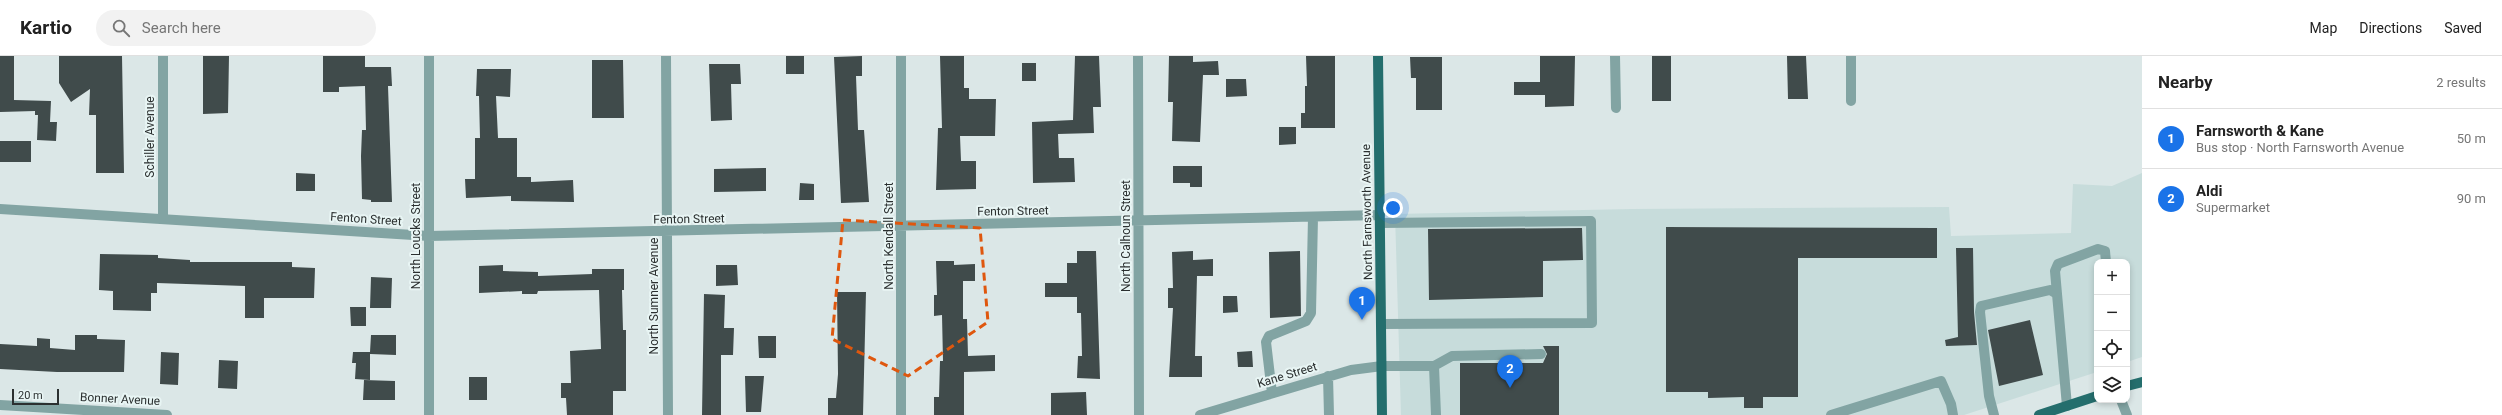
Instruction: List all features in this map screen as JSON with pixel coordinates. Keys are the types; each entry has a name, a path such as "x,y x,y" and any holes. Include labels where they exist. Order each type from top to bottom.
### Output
{"main road":[{"name":"North Farnsworth Avenue","path":"1378,56 1382,415"},
{"path":"2130,385 2142,382"},
{"path":"2039,415 2094,397"}],"street":[{"name":"Schiller Avenue","path":"163,56 163,219"},
{"name":"North Loucks Street","path":"429,56 429,415"},
{"name":"North Sumner Avenue","path":"666,56 668,415"},
{"name":"North Kendall Street","path":"901,56 901,415"},
{"name":"North Calhoun Street","path":"1138,56 1139,415"},
{"path":"1615,56 1616,108"},
{"path":"1851,56 1851,101"},
{"name":"Fenton Street","path":"0,209 429,236 902,227 1313,216 1380,219 1591,222 1592,323 1382,324"},
{"path":"1272,393 1266,342 1269,336 1306,321 1311,313 1313,216"},
{"path":"2067,406 2055,271 2058,264 2098,249 2106,251 2106,259"},
{"path":"1994,415 1989,396 1980,312 1982,306 2050,290 2057,294"},
{"path":"1436,415 1434,366 1452,356 1541,354"},
{"name":"Kane Street","path":"1200,415 1351,370 1382,366 1434,366"},
{"path":"1328,376 1329,415"},
{"path":"1831,415 1941,381 1951,404 1953,415"},
{"path":"2122,403 2127,415"},
{"name":"Bonner Avenue","path":"0,405 167,415"}],"highlighted area":[{"path":"843,220 980,228 988,322 908,376 832,339"}],"shaded area":[{"path":"2142,173 2142,357 2130,361 2130,259 2094,259 2094,373 1964,415 1401,415 1395,214 1632,209 1949,207 1951,236 2071,233 2073,184 2112,186"}],"building":[{"path":"0,56 14,56 14,100 51,101 50,122 57,122 56,141 37,140 38,115 35,115 35,111 0,112"},
{"path":"59,56 122,56 124,173 96,173 96,115 89,115 90,89 71,102 59,83"},
{"path":"203,56 229,56 228,113 203,114"},
{"path":"323,56 365,56 365,67 391,67 392,86 388,86 392,202 371,202 371,200 362,199 362,130 366,130 365,86 339,87 339,92 323,92"},
{"path":"786,56 804,56 804,74 786,74"},
{"path":"862,56 862,76 856,76 858,130 864,130 869,202 841,203 834,57"},
{"path":"940,56 964,56 964,88 969,88 969,99 996,99 995,136 960,136 961,161 976,161 976,189 936,190 938,128 942,128"},
{"path":"1075,56 1099,56 1101,107 1093,107 1094,133 1058,134 1059,158 1074,158 1075,182 1033,183 1032,122 1073,120"},
{"path":"1169,56 1193,56 1193,62 1218,61 1219,75 1203,75 1200,142 1172,141 1173,102 1168,102"},
{"path":"1306,56 1335,56 1335,128 1301,128 1301,113 1305,113 1305,86 1307,86"},
{"path":"1540,56 1575,56 1574,106 1545,107 1545,95 1514,95 1514,82 1540,82"},
{"path":"1652,56 1671,56 1671,101 1652,101"},
{"path":"1787,56 1806,56 1808,99 1788,99"},
{"path":"1410,57 1442,57 1442,110 1416,110 1416,78 1411,78"},
{"path":"592,60 623,60 624,118 592,118"},
{"path":"1022,63 1036,63 1036,81 1022,81"},
{"path":"709,64 740,64 741,84 731,84 732,120 711,121"},
{"path":"477,69 511,69 510,97 496,96 498,138 517,138 517,177 531,177 531,182 573,180 574,202 511,201 511,196 466,198 465,179 475,179 475,138 480,138 479,96 476,96"},
{"path":"1226,79 1246,79 1247,96 1226,97"},
{"path":"1279,127 1296,127 1296,144 1279,145"},
{"path":"0,141 31,141 31,162 0,162"},
{"path":"1173,166 1202,166 1202,187 1190,187 1190,183 1173,183"},
{"path":"766,168 766,191 714,192 714,169"},
{"path":"296,173 315,174 315,191 296,191"},
{"path":"800,183 814,184 814,200 799,200"},
{"path":"1666,227 1937,228 1937,258 1798,258 1798,397 1763,397 1763,408 1744,408 1744,397 1708,398 1708,392 1666,392"},
{"path":"1582,228 1583,260 1543,261 1543,297 1429,300 1428,229"},
{"path":"1956,248 1973,248 1974,312 1977,345 1946,346 1945,340 1958,337"},
{"path":"1077,251 1096,251 1100,379 1077,378 1078,356 1082,356 1081,313 1077,313 1077,297 1045,297 1045,283 1067,283 1067,263 1077,263"},
{"path":"1193,251 1193,260 1213,259 1213,276 1197,276 1195,356 1202,356 1202,377 1169,377 1173,308 1168,308 1168,288 1173,288 1172,252"},
{"path":"1300,251 1301,316 1270,318 1269,252"},
{"path":"100,254 158,255 158,258 190,260 190,262 292,262 292,267 315,268 314,298 264,298 264,318 245,318 245,286 157,283 157,293 151,293 151,311 113,310 113,291 99,290"},
{"path":"936,261 954,261 954,265 975,264 975,281 963,281 963,319 967,319 968,356 995,355 995,371 964,372 964,415 934,415 934,397 939,397 940,361 943,361 942,315 934,316 934,295 937,295"},
{"path":"503,265 503,271 538,272 538,276 592,274 592,269 624,269 624,290 622,290 623,330 626,330 626,391 613,391 613,415 567,415 566,398 561,398 561,383 571,383 570,351 601,349 599,290 538,291 537,294 522,294 522,291 479,293 479,266"},
{"path":"716,265 737,265 738,285 716,286"},
{"path":"371,277 392,278 391,308 370,308"},
{"path":"837,292 866,292 863,415 828,415 828,398 836,398 838,374"},
{"path":"704,294 725,295 724,328 734,328 733,355 721,355 721,415 702,415"},
{"path":"1223,296 1237,296 1238,312 1223,313"},
{"path":"350,307 366,307 366,326 351,326"},
{"path":"2030,320 2043,375 1999,386 1988,330"},
{"path":"75,335 97,335 97,339 125,340 124,372 57,372 0,369 0,344 37,346 37,338 50,339 50,348 75,350"},
{"path":"371,335 396,335 396,355 370,354 370,380 355,379 356,363 352,363 353,352 370,352"},
{"path":"758,336 776,336 776,358 759,358"},
{"path":"1543,346 1559,346 1559,415 1460,415 1460,363 1543,363 1547,354"},
{"path":"1252,351 1253,367 1238,367 1237,352"},
{"path":"161,352 179,353 178,385 160,384"},
{"path":"219,360 238,361 237,389 218,388"},
{"path":"745,376 764,376 761,412 746,412"},
{"path":"469,377 487,377 487,400 469,400"},
{"path":"364,380 395,381 395,400 363,400"},
{"path":"1086,392 1087,415 1051,415 1051,393"}],"place":[{"name":"Farnsworth & Kane","path":"1362,320"},
{"name":"Aldi","path":"1510,388"}]}
